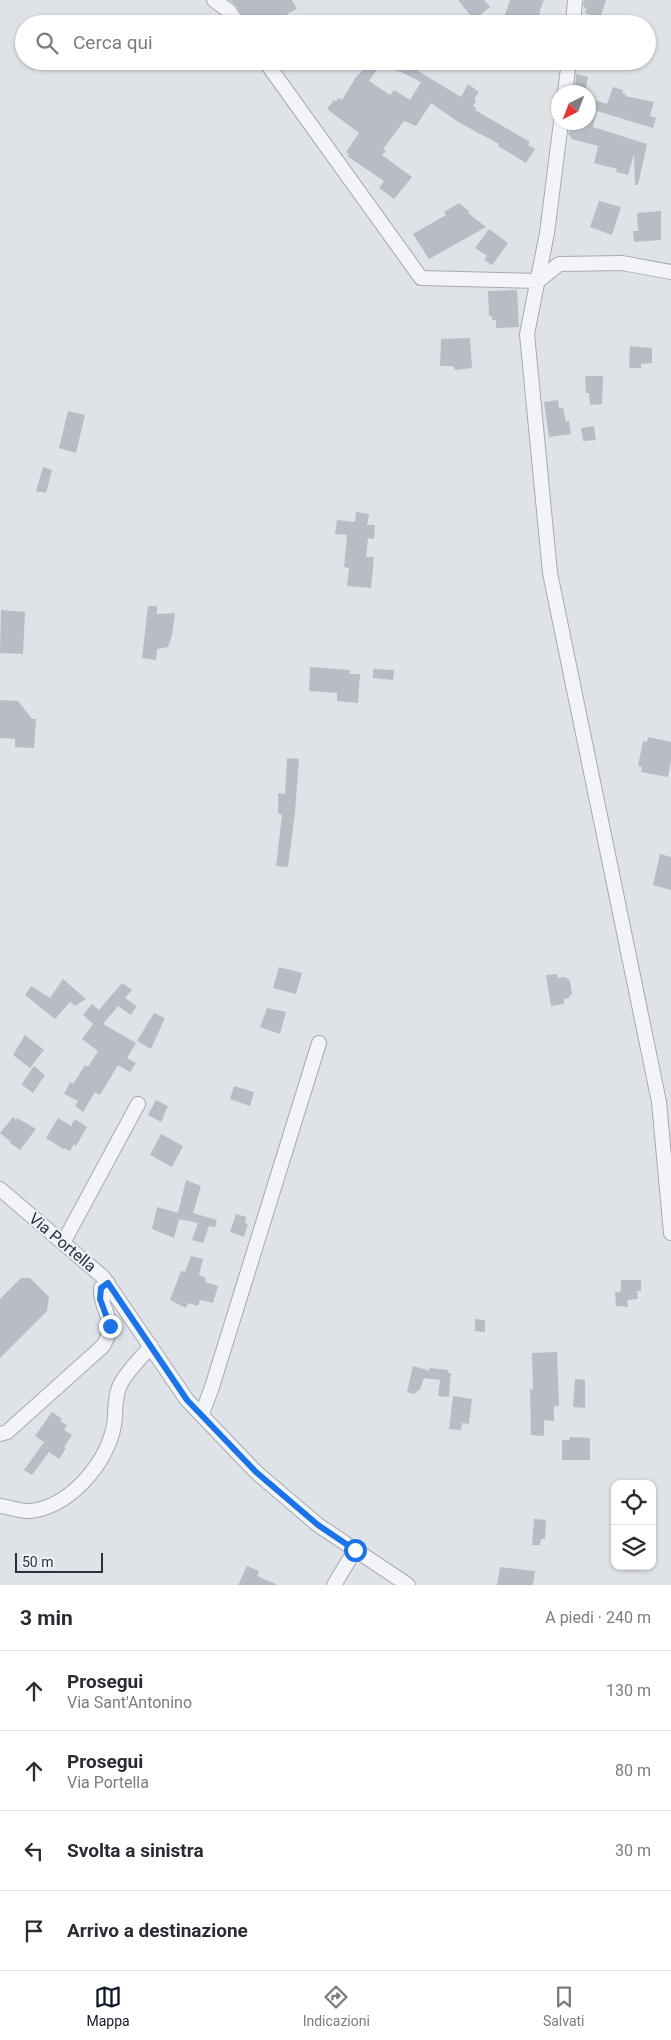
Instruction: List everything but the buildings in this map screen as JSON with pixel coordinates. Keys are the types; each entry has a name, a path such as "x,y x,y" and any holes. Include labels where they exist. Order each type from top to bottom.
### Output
{"street":[{"path":"214,0 232,15"},
{"path":"574,15 575,0"},
{"path":"271,70 421,278 538,281 559,264 622,263 671,272"},
{"path":"566,85 568,70"},
{"path":"560,130 546,233 528,334 550,573 659,1102 671,1234"},
{"path":"202,1414 319,1043"},
{"path":"63,1243 138,1104"},
{"name":"Via Portella","path":"0,1189 103,1277 187,1400 256,1472 318,1525 408,1585"},
{"path":"0,1434 7,1432 103,1346 109,1335 110,1326 100,1299 101,1288 108,1283"},
{"path":"0,1506 28,1512 52,1506 80,1485 99,1464 110,1443 114,1426 115,1400 121,1384 151,1346"},
{"path":"334,1585 355,1550"}],"route":[{"path":"110,1326 107,1313 100,1299 101,1288 108,1283 187,1400 256,1472 318,1525 355,1550"}]}
